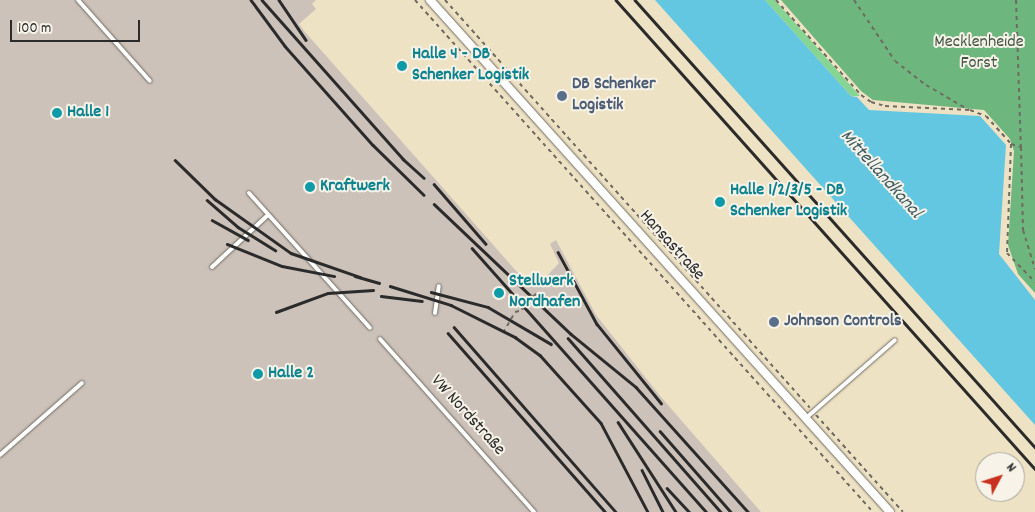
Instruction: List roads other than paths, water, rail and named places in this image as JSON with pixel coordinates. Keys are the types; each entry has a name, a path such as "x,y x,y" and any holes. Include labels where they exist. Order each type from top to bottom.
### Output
{"street":[{"name":"Hansastraße","path":"430,0 890,512"}],"lane":[{"path":"78,0 150,81"},
{"path":"249,193 370,328"},
{"path":"212,267 268,215"},
{"path":"435,313 439,286"},
{"name":"VW Nordstraße","path":"380,339 534,512"},
{"path":"806,418 894,340"},
{"path":"0,455 82,383"}],"water":[{"name":"Mittellandkanal","path":"655,0 765,0 851,96 857,97 869,110 980,116 1006,145 999,254 1035,300 1035,425"}],"railway":[{"path":"251,0 285,46 373,145 424,195"},
{"path":"262,0 403,159 424,178"},
{"path":"279,0 306,40"},
{"path":"616,0 1035,469"},
{"path":"635,0 1035,447"},
{"path":"175,160 215,199 291,253 360,277"},
{"path":"434,184 486,244"},
{"path":"207,200 238,227 275,250"},
{"path":"434,204 571,334 636,387 748,512"},
{"path":"212,220 248,240"},
{"path":"227,244 282,266 334,276"},
{"path":"472,248 706,512"},
{"path":"558,252 597,324 661,403"},
{"path":"355,276 379,283"},
{"path":"390,286 451,305 515,337 540,355 601,423 648,512"},
{"path":"276,312 328,293 373,290"},
{"path":"431,292 488,307 551,344"},
{"path":"381,296 422,301"},
{"path":"454,327 616,512"},
{"path":"448,333 605,512"},
{"path":"568,338 721,512"},
{"path":"618,422 676,512"},
{"path":"660,431 731,512"},
{"path":"642,470 663,512"},
{"path":"667,488 689,512"}],"place":[{"name":"Halle 4 - DB Schenker Logistik","path":"402,66"},
{"name":"DB Schenker Logistik","path":"562,96"},
{"name":"Halle 1","path":"57,113"},
{"name":"Kraftwerk","path":"310,187"},
{"name":"Halle 1/2/3/5 - DB Schenker Logistik","path":"720,202"},
{"name":"Stellwerk Nordhafen","path":"499,293"},
{"name":"Johnson Controls","path":"774,322"},
{"name":"Halle 2","path":"258,374"}],"park label":[{"name":"Mecklenheide Forst","path":"979,54"}]}
